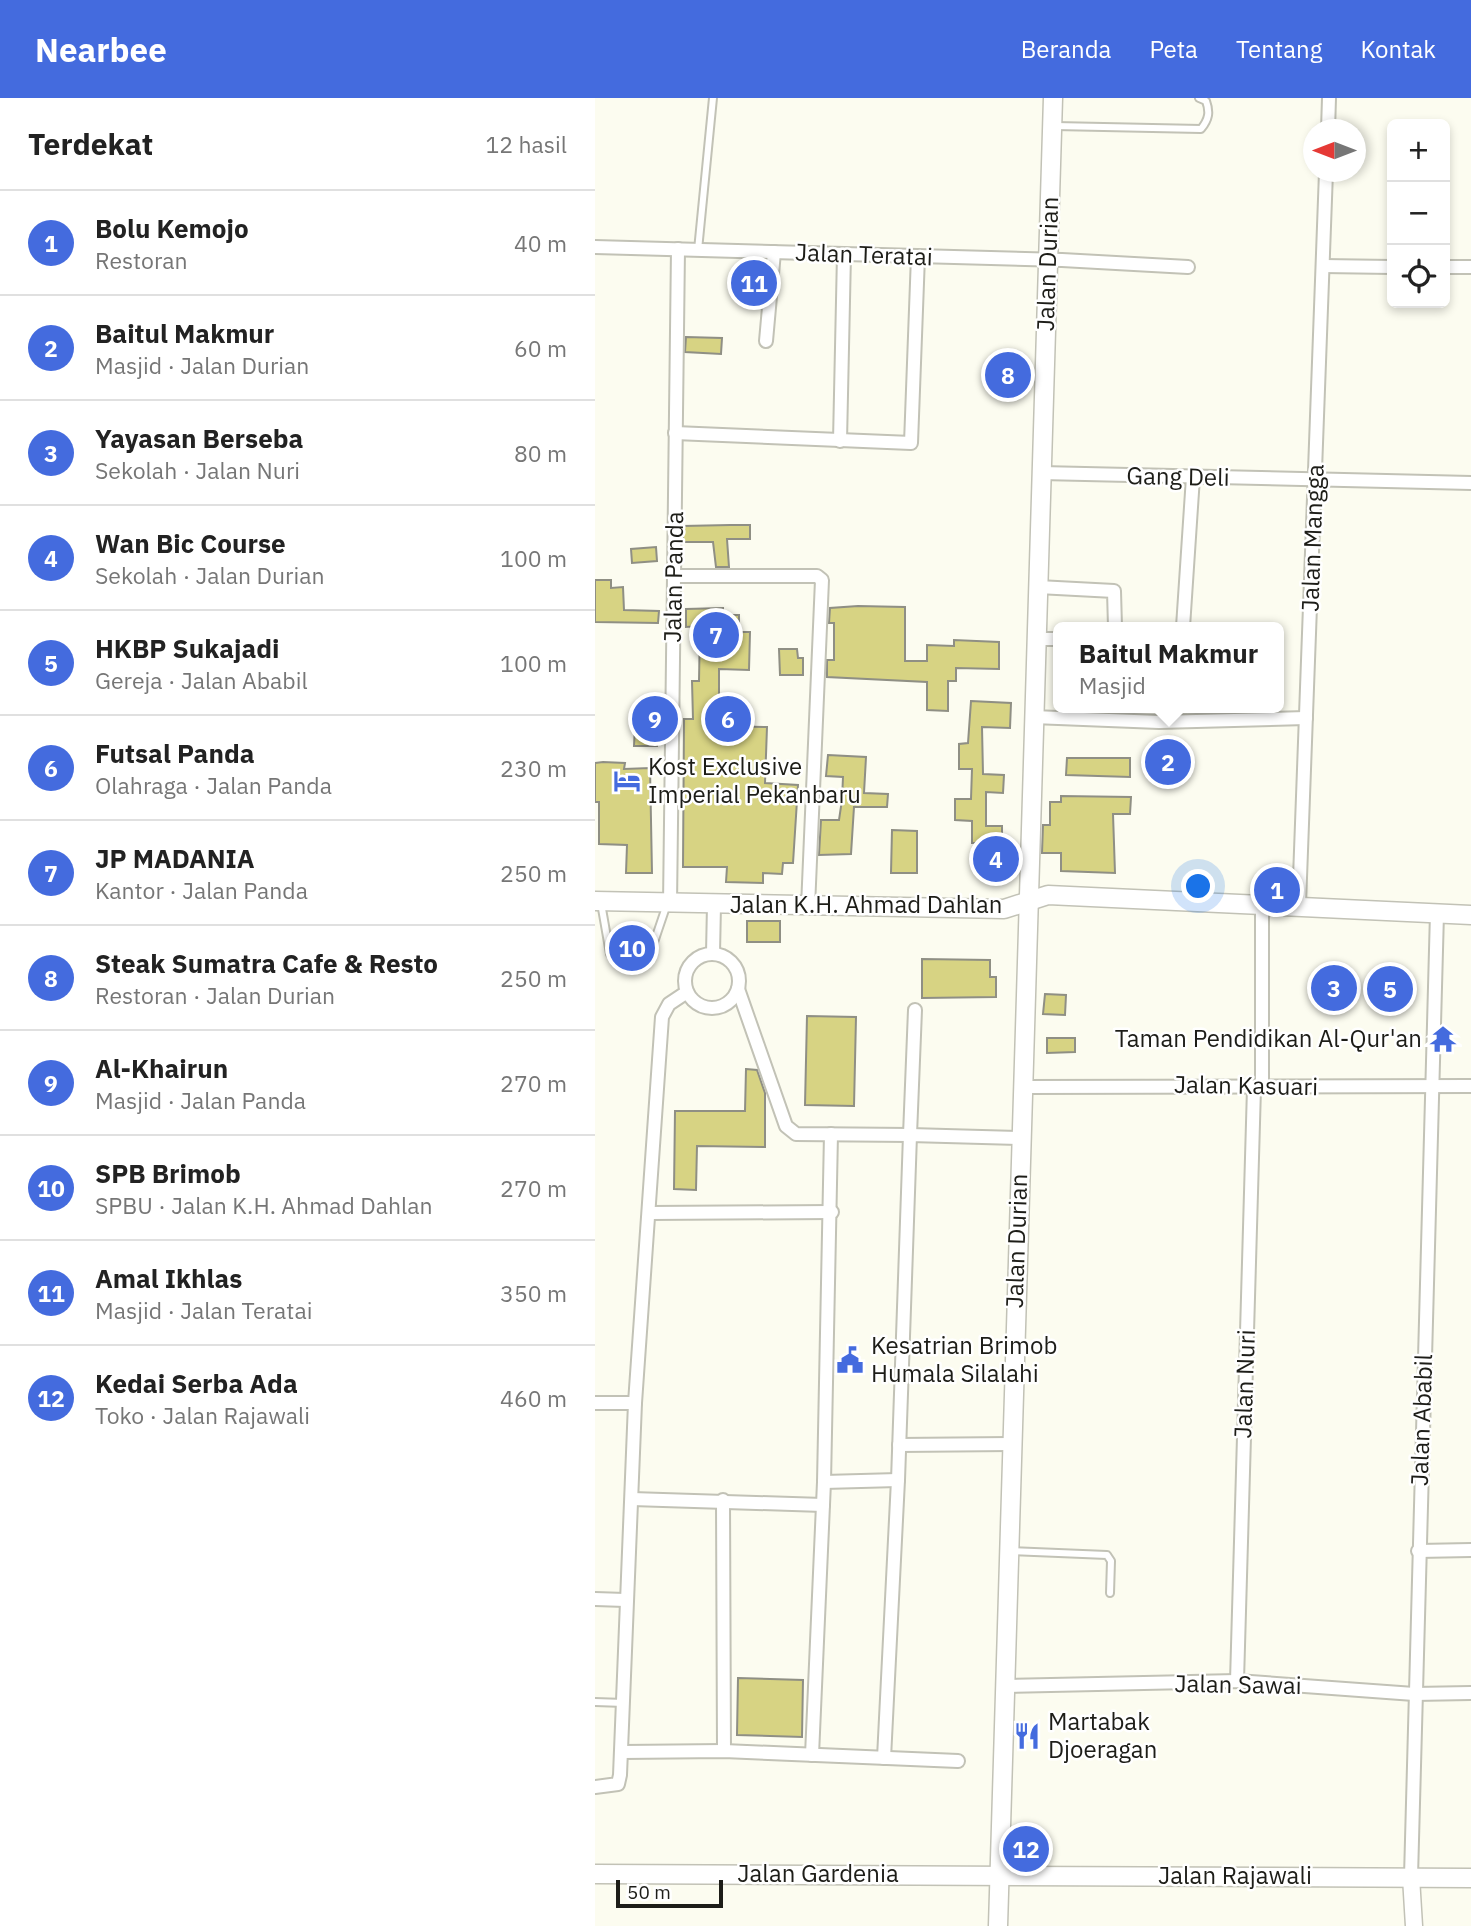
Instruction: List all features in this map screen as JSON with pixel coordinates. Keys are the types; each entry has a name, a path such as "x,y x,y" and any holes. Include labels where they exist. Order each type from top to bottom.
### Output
{"main road":[{"name":"Jalan Durian","path":"997,1926 1053,98"},
{"name":"Jalan K.H. Ahmad Dahlan","path":"598,901 1004,909 1048,895 1471,915"},
{"name":"Jalan Gardenia","path":"595,1874 999,1875"},
{"name":"Jalan Rajawali","path":"999,1875 1471,1878"}],"street":[{"path":"1328,119 1329,98"},
{"name":"Jalan Mangga","path":"1299,905 1326,182"},
{"name":"Jalan Teratai","path":"595,247 1048,260 1188,267"},
{"name":"Jalan Panda","path":"668,904 678,249"},
{"path":"766,341 774,252"},
{"path":"840,441 844,254"},
{"path":"675,433 911,443 918,256"},
{"path":"1323,265 1387,267"},
{"path":"1450,267 1471,267"},
{"name":"Gang Deli","path":"1041,473 1471,484"},
{"path":"1184,622 1193,477"},
{"path":"674,576 817,576 822,580 808,907"},
{"path":"1038,587 1114,591 1115,622"},
{"path":"1036,639 1053,639"},
{"path":"1033,717 1159,722 1306,719"},
{"name":"Jalan Nuri","path":"1237,1681 1262,904"},
{"path":"713,953 714,905"},
{"name":"Jalan Ababil","path":"1414,1926 1411,1877 1414,1694 1437,913"},
{"path":"738,989 727,1003 711,1008 694,1002 687,992 685,974 696,958 713,953 725,956 734,965 739,977 738,989 789,1131 1020,1138"},
{"path":"595,1787 618,1784 622,1752 625,1600 635,1403 662,1017 669,1004 687,992"},
{"path":"884,1758 898,1480 915,1010"},
{"name":"Jalan Kasuari","path":"1022,1087 1189,1084 1258,1088 1471,1086"},
{"path":"812,1755 824,1482 832,1212 831,1134"},
{"path":"650,1213 832,1212"},
{"path":"595,1403 635,1403"},
{"path":"899,1445 1011,1444"},
{"path":"824,1482 898,1480"},
{"path":"632,1499 823,1504"},
{"path":"723,1500 724,1751"},
{"path":"1418,1551 1471,1550"},
{"path":"595,1599 625,1600"},
{"name":"Jalan Sawai","path":"1005,1686 1237,1681 1414,1694 1471,1692"},
{"path":"622,1752 724,1751 958,1761"}],"lane":[{"path":"698,250 713,98"},
{"path":"1053,126 1202,129 1208,121 1209,110 1206,101 1199,98"},
{"path":"598,901 610,954 617,962 648,960 668,904"},
{"path":"1008,1550 1107,1555 1111,1561 1110,1593"},
{"path":"595,1702 624,1703"}],"building":[{"path":"686,337 722,338 721,354 685,352"},
{"path":"750,525 750,539 727,539 729,567 716,567 713,542 683,542 683,526"},
{"path":"656,547 657,561 632,563 631,549"},
{"path":"595,580 611,580 611,588 623,587 624,610 659,611 658,623 595,622"},
{"path":"905,607 905,661 927,661 927,645 954,646 954,640 999,642 999,669 956,668 956,681 948,681 948,711 927,710 927,682 827,677 827,660 834,660 834,623 829,623 830,608"},
{"path":"723,608 723,615 739,615 739,632 750,632 749,670 719,669 719,726 767,727 765,783 798,785 793,863 783,863 782,874 763,873 763,883 726,882 727,867 683,867 684,719 693,719 692,681 699,681 700,626 686,627 686,609"},
{"path":"779,649 797,649 798,658 803,658 803,675 780,675"},
{"path":"971,701 1011,703 1010,728 982,727 983,774 1004,775 1003,793 986,792 986,826 1002,826 1002,843 972,843 972,821 955,820 955,799 971,799 972,769 959,769 959,744 968,743"},
{"path":"635,726 658,726 657,746 634,746"},
{"path":"828,755 866,757 864,793 888,794 887,807 854,807 851,854 819,855 821,820 839,820 842,800 843,777 826,776"},
{"path":"1067,758 1130,758 1130,777 1066,775"},
{"path":"595,763 625,763 624,769 650,768 652,873 626,873 627,845 599,844"},
{"path":"1061,796 1131,797 1130,814 1113,814 1115,873 1061,871 1061,853 1042,853 1043,825 1050,825 1050,802 1061,802"},
{"path":"892,830 917,831 917,873 891,873"},
{"path":"747,921 780,921 780,942 747,942"},
{"path":"922,959 990,960 990,977 996,977 996,997 922,998"},
{"path":"1045,994 1066,995 1065,1015 1043,1014"},
{"path":"807,1016 856,1017 854,1106 805,1105"},
{"path":"1047,1038 1075,1038 1075,1052 1047,1053"},
{"path":"746,1069 757,1070 765,1093 765,1147 697,1146 696,1190 674,1189 675,1111 745,1111"},
{"path":"738,1678 803,1680 802,1737 737,1735"}],"place":[{"name":"Amal Ikhlas","path":"754,283"},
{"name":"Steak Sumatra Cafe & Resto","path":"1008,375"},
{"name":"JP MADANIA","path":"716,635"},
{"name":"Al-Khairun","path":"655,719"},
{"name":"Futsal Panda","path":"728,719"},
{"name":"Baitul Makmur","path":"1168,762"},
{"name":"Kost Exclusive Imperial Pekanbaru","path":"627,781"},
{"name":"Wan Bic Course","path":"996,859"},
{"name":"Bolu Kemojo","path":"1277,890"},
{"name":"SPB Brimob","path":"632,948"},
{"name":"Yayasan Berseba","path":"1334,988"},
{"name":"HKBP Sukajadi","path":"1390,989"},
{"name":"Taman Pendidikan Al-Qur'an","path":"1443,1039"},
{"name":"Kesatrian Brimob Humala Silalahi","path":"850,1360"},
{"name":"Martabak Djoeragan","path":"1027,1736"},
{"name":"Kedai Serba Ada","path":"1026,1849"}]}
